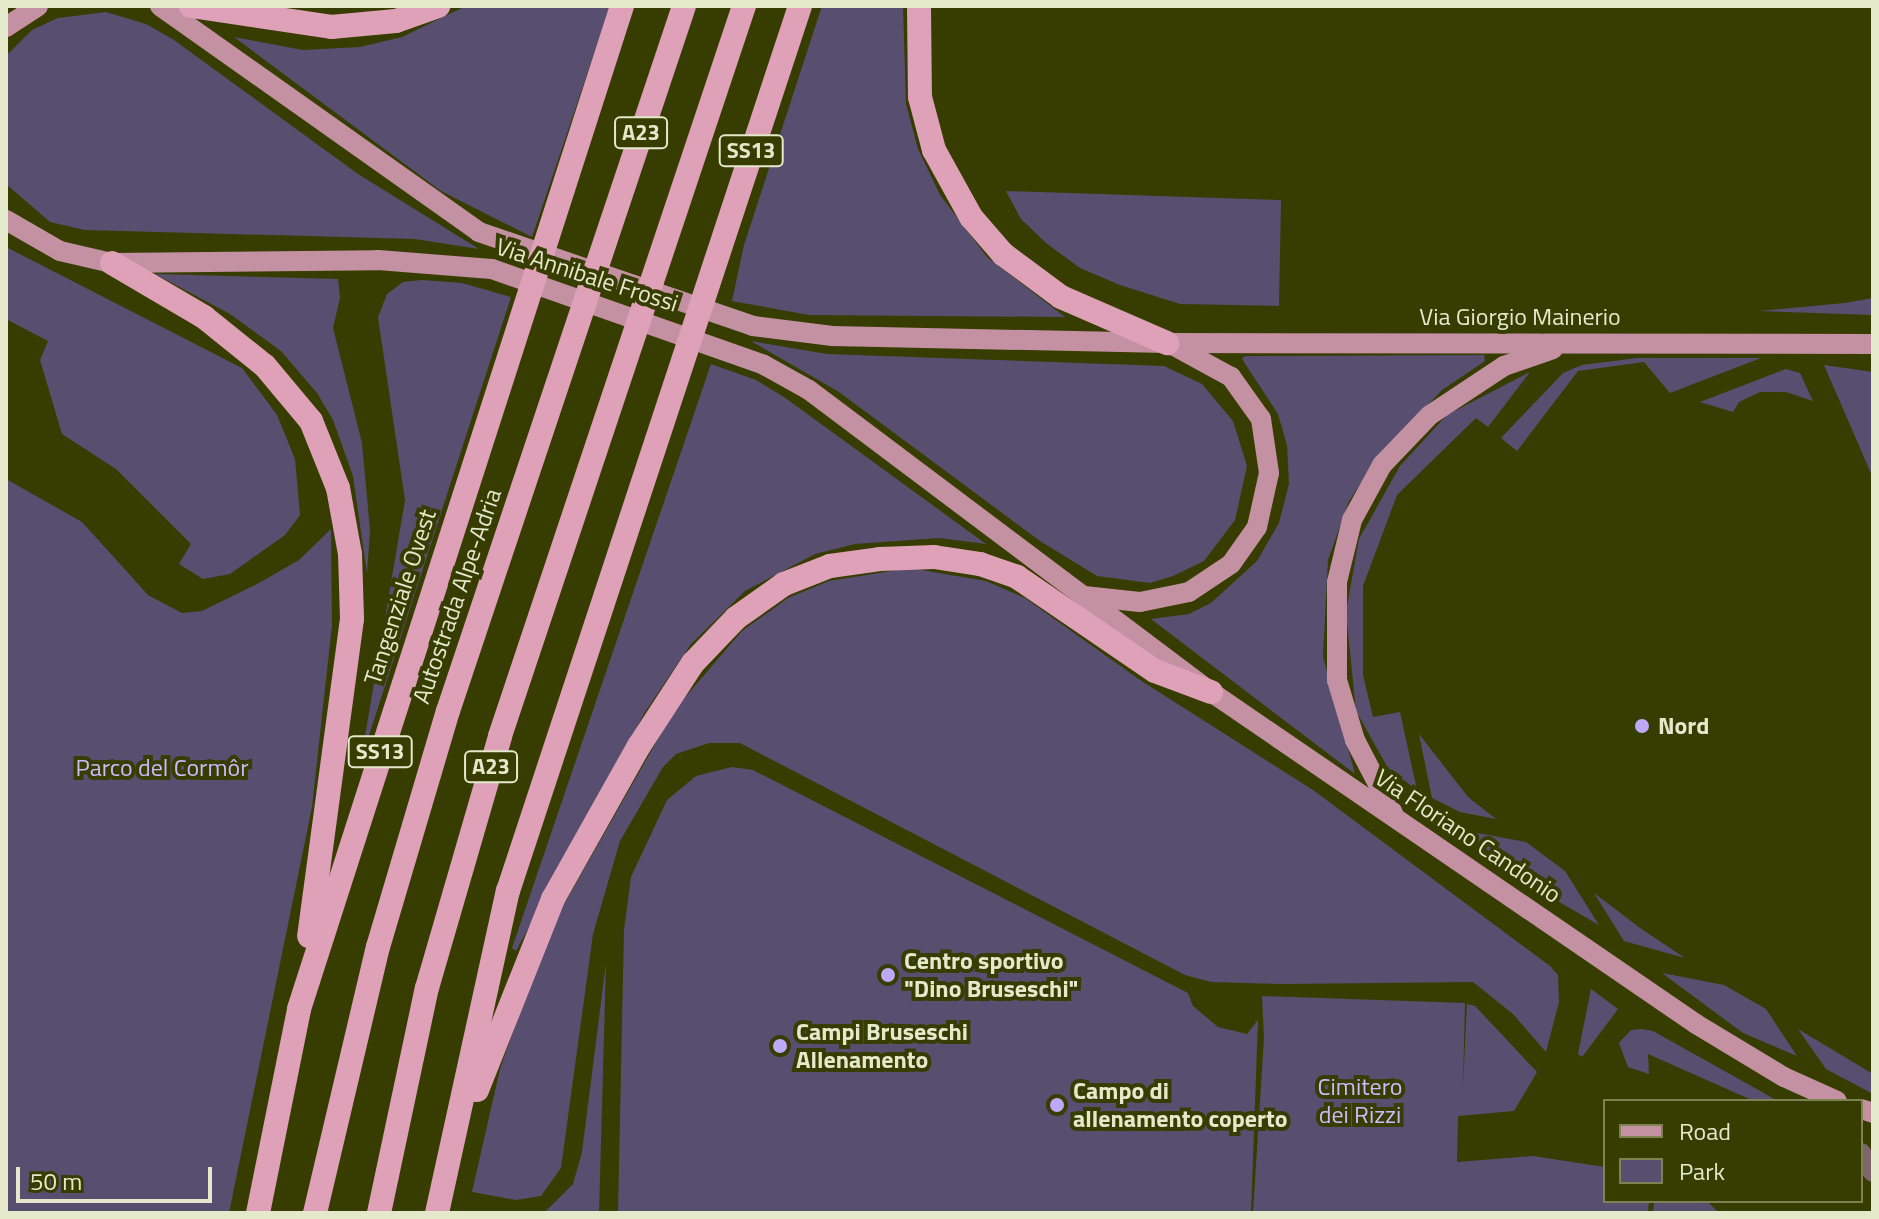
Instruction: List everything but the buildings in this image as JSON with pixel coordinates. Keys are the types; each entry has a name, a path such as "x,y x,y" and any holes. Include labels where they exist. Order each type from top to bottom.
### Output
{"highway":[{"path":"191,6 331,27 396,21 438,6"},
{"name":"Tangenziale Ovest","path":"258,1213 299,1009 622,6"},
{"name":"Autostrada Alpe-Adria","path":"315,1213 378,947 448,711 684,6"},
{"name":"A23","path":"379,1213 448,914 500,736 744,6"},
{"name":"SS13","path":"437,1210 508,891 800,6"},
{"path":"919,6 920,97 934,150 971,217 1003,254 1061,297 1167,343"},
{"path":"112,263 204,317 265,366 311,421 338,488 350,554 352,619 299,1009"},
{"path":"437,1210 496,1032 553,899 639,746 693,663 736,618 784,584 830,566 880,559 934,557 980,564 1017,577 1155,671 1211,692"}],"main road":[{"path":"8,23 38,6"},
{"name":"Via Annibale Frossi","path":"160,6 449,215 513,247 753,326 790,333 1167,343"},
{"name":"Via Annibale Frossi","path":"6,220 60,251 112,263 344,260 468,265 520,277 708,342 809,390 1080,596"},
{"path":"1080,596 1140,602 1189,592 1231,564 1257,527 1269,473 1261,419 1231,377 1167,343"},
{"name":"Via Giorgio Mainerio","path":"1167,343 1873,344"},
{"path":"1396,818 1355,740 1337,680 1337,582 1352,520 1382,465 1442,406 1504,366 1572,344"},
{"name":"Via Floriano Candonio","path":"1080,596 1211,692 1737,1051 1828,1099"}],"green space":[{"path":"466,6 610,6 532,237 441,191 234,37 303,50 360,47 402,37"},
{"path":"822,6 903,6 906,104 918,149 940,195 987,257 1065,317 809,315 732,301 744,245"},
{"path":"106,12 146,24 174,40 358,174 479,249 415,239 85,230 50,222 6,184 6,56 32,30 58,18"},
{"path":"1006,191 1281,200 1279,306 1180,304 1120,285 1080,268 1046,243 1021,219"},
{"path":"6,247 242,368 277,415 295,459 300,515 285,535 230,574 203,579 179,564 191,544 116,469 62,434 40,360 48,341 6,319"},
{"path":"155,274 338,279 340,298 333,328 362,443 370,530 367,574 353,476 333,420 317,393 281,351 230,314"},
{"path":"403,282 462,283 511,297 361,760 405,500 378,317 387,294"},
{"path":"1873,298 1873,315 1759,311 1845,303"},
{"path":"751,341 827,354 1164,366 1202,384 1233,421 1247,466 1235,520 1204,561 1173,576 1150,583 1097,576 1040,541 839,392"},
{"path":"1484,355 1485,361 1442,390 1380,455 1349,501 1328,560 1323,657 1355,774 1151,619 1189,614 1211,603 1257,561 1279,523 1289,484 1287,445 1278,414 1242,359 1245,356"},
{"path":"1637,358 1761,358 1670,393 1644,362 1578,371 1517,451 1501,438 1563,373 1582,365"},
{"path":"711,364 756,380 784,397 986,544 939,538 855,544 815,554 745,591 691,644 645,712 516,951 512,948"},
{"path":"1824,365 1873,372 1873,478"},
{"path":"1786,369 1800,373 1813,401 1786,392 1760,392 1739,402 1733,412 1700,402"},
{"path":"1530,372 1488,427 1476,418 1397,495 1363,586 1363,675 1373,717 1400,712 1417,790 1388,768 1356,711 1346,612 1359,539 1400,466 1447,415"},
{"name":"Parco del Cormôr","path":"6,479 82,522 148,595 182,613 202,611 259,583 299,560 331,529 332,625 312,807 229,1213 6,1213"},
{"path":"910,568 986,581 1025,598 1140,680 1313,790 1550,966 1558,975 1559,1002 1546,1052 1513,1014 1473,982 1282,984 1211,982 1185,975 740,743 709,743 676,754 663,767 620,841 593,934 561,1168 541,1196 516,1200 472,1192 500,1069 549,931 675,709 742,631 788,598 829,581"},
{"path":"1419,734 1468,797 1496,819 1460,812 1432,798"},
{"name":"Centro sportivo \"Dino Bruseschi\"","path":"732,767 753,770 1188,993 1193,1006 1218,1027 1247,1034 1258,1020 1251,1213 618,1213 624,930 631,877 667,800 696,776"},
{"path":"1461,830 1526,842 1565,871 1599,925 1547,895"},
{"path":"1594,893 1640,928 1685,958 1624,941"},
{"path":"606,963 599,1213 544,1213 573,1184 582,1152"},
{"path":"1662,973 1724,985 1766,1009 1797,1056 1743,1033"},
{"path":"1591,989 1618,1009 1582,1057 1578,1054"},
{"name":"Cimitero dei Rizzi","path":"1262,996 1465,1003 1463,1086 1467,1004 1475,1006 1537,1072 1514,1111 1458,1116 1457,1162 1533,1156 1603,1167 1603,1203 1649,1203 1648,1213 1253,1213 1264,1038"},
{"path":"1798,1029 1873,1074 1873,1094 1826,1069"},
{"path":"1631,1030 1653,1031 1774,1099 1749,1099 1648,1054 1649,1074 1628,1067 1619,1043"},
{"path":"1654,1203 1709,1203 1719,1213 1653,1213"}],"place":[{"name":"Nord","path":"1642,726"},
{"name":"Centro sportivo \"Dino Bruseschi\"","path":"888,975"},
{"name":"Campi Bruseschi Allenamento","path":"780,1046"},
{"name":"Campo di allenamento coperto","path":"1057,1105"}]}
